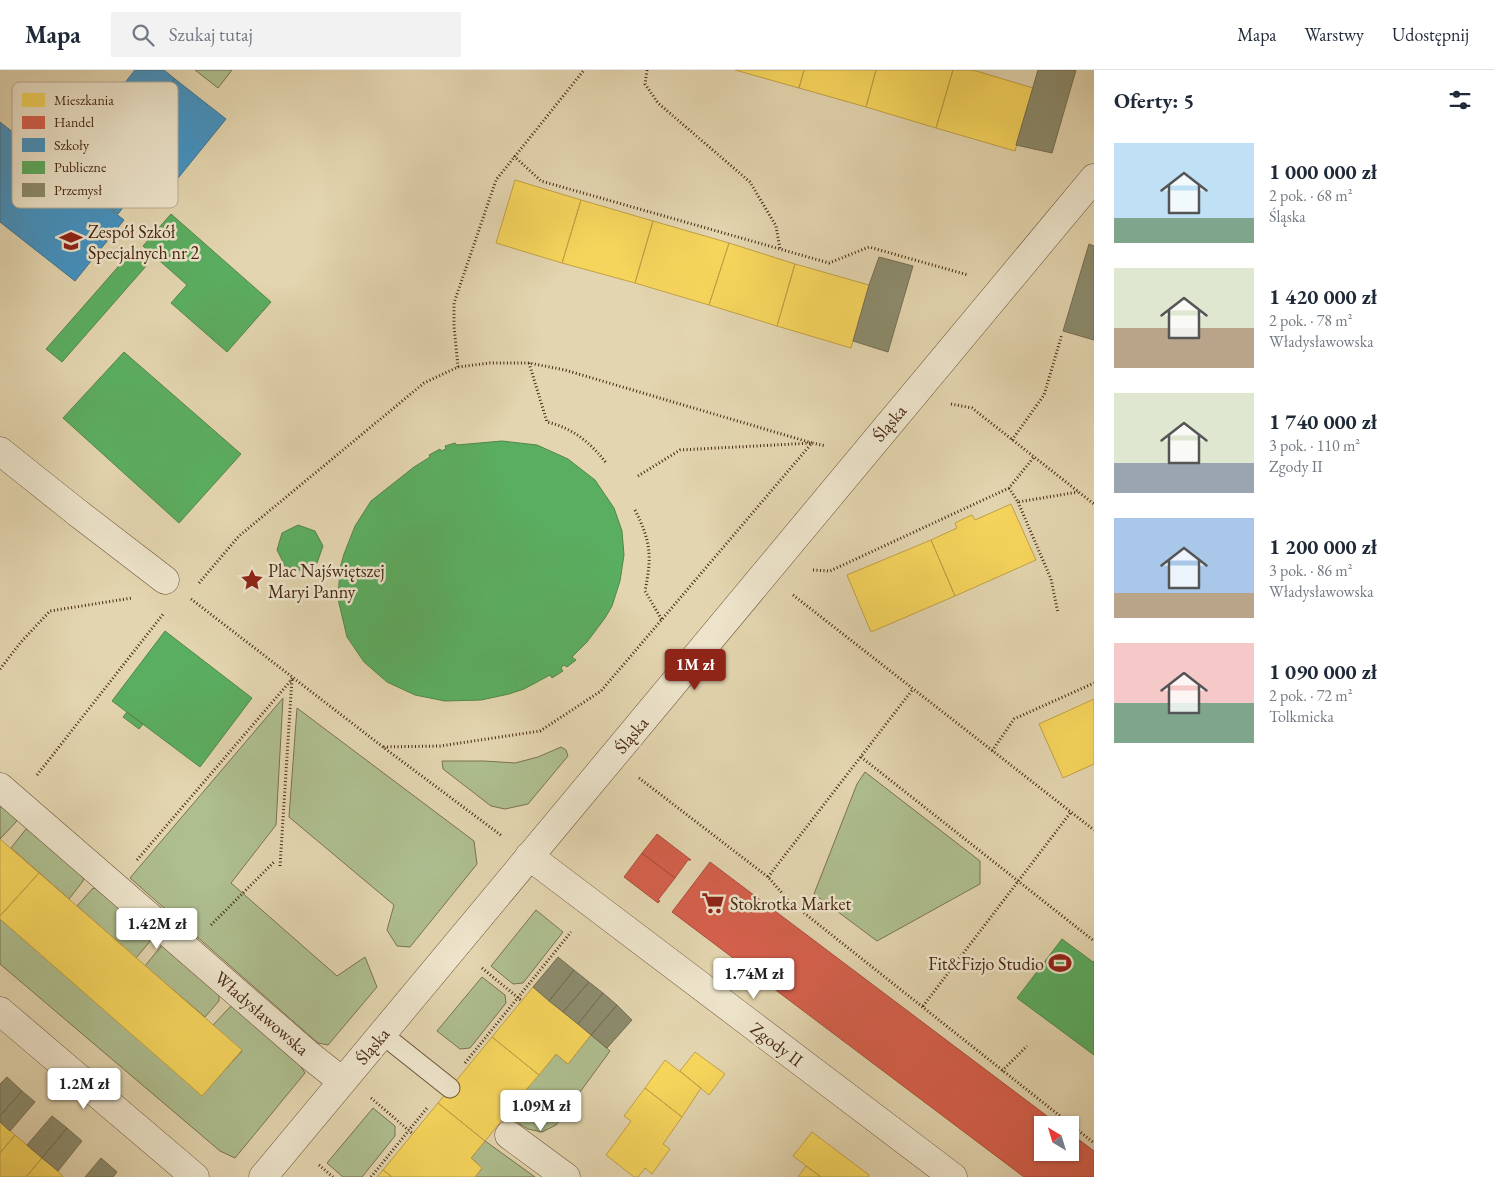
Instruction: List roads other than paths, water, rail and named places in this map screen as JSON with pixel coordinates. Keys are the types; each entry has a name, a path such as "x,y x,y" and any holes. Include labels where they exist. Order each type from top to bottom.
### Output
{"street":[{"name":"Śląska","path":"263,1177 1094,178"},
{"path":"0,452 172,585"},
{"name":"Władysławowska","path":"8,794 342,1081"},
{"name":"Zgody II","path":"530,856 953,1177"},
{"path":"0,1011 195,1177"},
{"path":"503,1130 566,1177"}],"lane":[{"path":"382,1034 448,1087"}],"place":[{"name":"Zespół Szkół Specjalnych nr 2","path":"71,241"},
{"name":"Plac Najświętszej Maryi Panny","path":"252,580"},
{"name":"Stokrotka Market","path":"713,903"},
{"name":"Fit&Fizjo Studio","path":"1060,963"}]}
